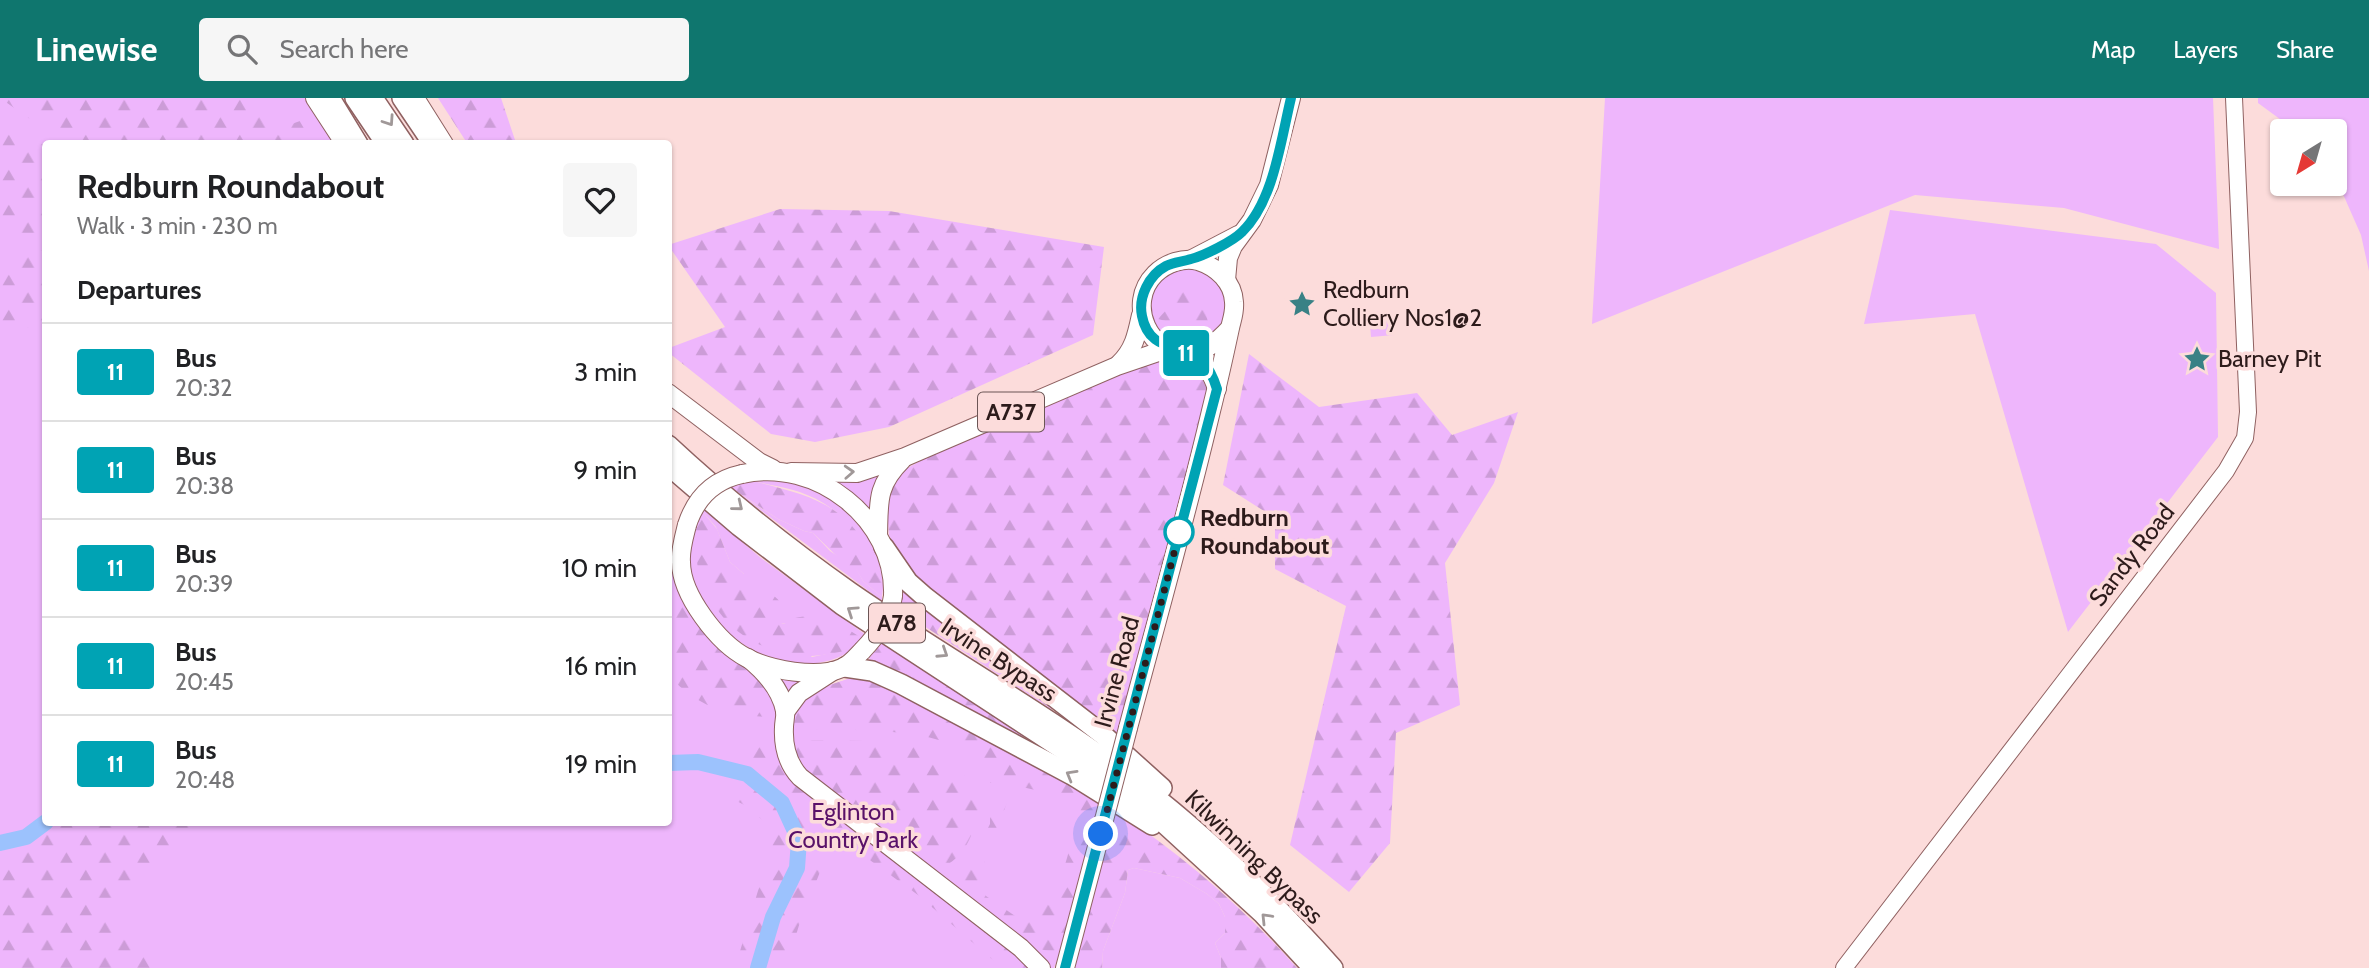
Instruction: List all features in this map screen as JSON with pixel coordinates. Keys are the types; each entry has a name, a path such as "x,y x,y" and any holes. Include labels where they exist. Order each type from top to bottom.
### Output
{"highway":[{"path":"330,98 356,140"},
{"path":"355,98 383,140"},
{"path":"373,98 401,140"},
{"path":"402,98 430,140"},
{"name":"Irvine Bypass","path":"672,449 775,536 849,591 1081,743 1136,790"},
{"name":"Irvine Bypass","path":"672,469 738,526 842,605 1136,790"},
{"path":"881,542 895,566 916,590 1102,734 1214,835 1250,880"},
{"path":"839,669 872,671 901,684 1072,775 1211,865"},
{"name":"Kilwinning Bypass","path":"1136,790 1263,914 1313,968"},
{"name":"Kilwinning Bypass","path":"1136,790 1179,816 1250,880 1333,968"}],"main road":[{"path":"315,98 342,140"},
{"path":"415,98 441,140"},
{"path":"1226,280 1228,258 1241,233 1252,220 1269,185 1291,98"},
{"name":"Sandy Road","path":"1844,968 2226,471 2245,438 2248,412 2234,98"},
{"path":"1117,366 1133,346 1142,300 1154,275 1165,266 1192,259 1241,233"},
{"path":"1190,353 1215,343 1230,328 1234,300 1226,280 1215,269 1192,259"},
{"path":"1141,315 1154,339 1170,348 1190,353 1202,361 1217,389"},
{"name":"Irvine Road","path":"1066,965 1217,389 1230,328"},
{"name":"A737","path":"784,472 857,473 905,457 1117,366 1170,348"},
{"path":"672,396 759,462 821,484 845,498 868,520 881,542 894,581 892,606 881,629 862,651 839,669 799,693 784,724"},
{"name":"A737","path":"881,542 880,491 890,472 905,457"},
{"path":"680,564 687,525 694,508 708,489 723,479 742,474 784,472"},
{"path":"672,545 686,584 703,616 718,635 762,670 772,682 784,724 790,763 806,782 1021,948 1041,968"},
{"path":"748,658 796,672 839,669"},
{"path":"1021,948 1066,965"}],"green space":[{"name":"Eglinton Country Park","path":"0,98 306,98 335,140 42,140 42,826 672,826 672,568 691,608 711,637 754,674 777,681 771,673 824,687 857,676 1099,799 1066,937 1054,968 0,968"},
{"path":"0,98 269,98 264,118 283,127 300,121 311,138 311,140 60,140"},
{"path":"438,98 501,98 515,140 465,140"},
{"path":"1605,98 2213,98 2219,249 2064,208 1915,195 1592,324"},
{"path":"2258,98 2369,98 2369,271 2361,235 2344,196 2347,196 2347,119 2280,119 2258,103"},
{"path":"0,115 42,144 42,236 0,236"},
{"path":"780,209 889,211 1104,247 1093,335 889,427 815,442 771,434 672,355 672,347 725,327 672,251 672,244"},
{"path":"1890,210 2156,244 2216,293 2218,437 2068,632 1975,314 1864,324"},
{"path":"42,250 42,323 0,336 0,253"},
{"path":"1189,268 1204,271 1216,279 1224,291 1227,306 1224,321 1216,333 1204,341 1189,344 1174,341 1162,333 1154,321 1151,306 1154,291 1162,279 1174,271"},
{"path":"1189,285 1199,288 1211,333 1158,319"},
{"path":"1392,311 1394,335 1371,337 1369,312"},
{"path":"1249,354 1319,407 1417,393 1452,435 1518,412 1494,483 1445,563 1460,705 1396,733 1390,843 1349,892 1290,845 1346,606 1275,569 1275,518 1223,485"},
{"path":"1160,357 1193,364 1203,374 1208,392 1116,737 931,596 900,558 889,535 886,498 900,472 946,447"},
{"path":"880,474 871,517 834,482 858,481"},
{"path":"767,479 809,488 844,508 869,539 884,579 858,536 838,513 810,496 750,480"},
{"path":"750,480 821,502 848,522 861,537 880,571 883,579 882,597 863,581 856,569 848,567 813,533 778,519 730,487"},
{"path":"735,491 778,519 813,533 830,551 856,568 863,581 882,597 882,601"},
{"path":"703,509 761,558 866,635 863,639 781,623 781,617 744,587 744,574 730,562 716,527"},
{"path":"702,511 717,529 730,562 744,574 744,586 768,592 781,604 785,610 781,623 805,616 818,617 841,625 863,639 853,649 808,656 770,649 739,632 715,607 699,572 697,542 693,530"},
{"path":"693,530 699,543 697,557 812,657 855,648 834,659 811,664 788,663 745,645 726,631 699,593 688,561"},
{"path":"672,570 680,590 714,642 768,687 775,717 744,715 717,709 693,697 672,679"},
{"path":"901,593 908,593 927,611 1052,707 1051,709 898,609"},
{"path":"882,643 1025,732 1021,740 873,664 869,658"},
{"path":"857,676 876,679 1099,799 1077,903 1063,941 1055,951 1031,945 1006,930 962,892 961,882 990,824 990,803 995,794 1011,792 979,876 979,888 986,896 1024,922 1036,916 1046,905 1061,877 1078,817 1035,790 1005,783 987,783 969,756 954,746 934,739 885,731 793,730 801,707 815,692"},
{"path":"793,740 889,742 924,748 941,755 963,773 977,798 978,815 967,844 958,856 938,869 802,767 795,755"},
{"path":"760,745 775,745 791,777 1034,968 1002,968 918,895 827,829 820,837 824,862 800,922 786,968 735,968 768,857 766,824 750,808 729,797"},
{"path":"1115,810 1211,883 1297,968 1221,968 1221,958 1215,943 1225,933 1225,917 1219,904 1180,878 1134,868 1128,870 1125,893 1103,951 1102,968 1075,968"},
{"path":"52,826 211,826 173,847 117,904 116,918 158,958 174,968 0,968 0,854 36,842"},
{"path":"1134,868 1180,878 1219,904 1225,917 1225,933 1215,943 1221,958 1221,968 1102,968 1103,951 1125,893 1128,870"}],"waterway":[{"path":"672,763 698,762 747,774 782,803 799,840 797,868 773,917 758,968"},
{"path":"0,843 26,837 42,825"}],"bus line":[{"name":"11","path":"1065,968 1217,389 1202,361 1190,353 1170,348 1154,339 1141,315 1142,300 1154,275 1165,266 1204,254 1241,233 1252,220 1269,185 1291,98"}],"place":[{"name":"Redburn Colliery Nos1@2","path":"1302,304"},
{"name":"Barney Pit","path":"2197,359"},
{"name":"Redburn Roundabout","path":"1179,532"}],"route":[{"path":"1101,834 1180,530 1179,532"}]}
